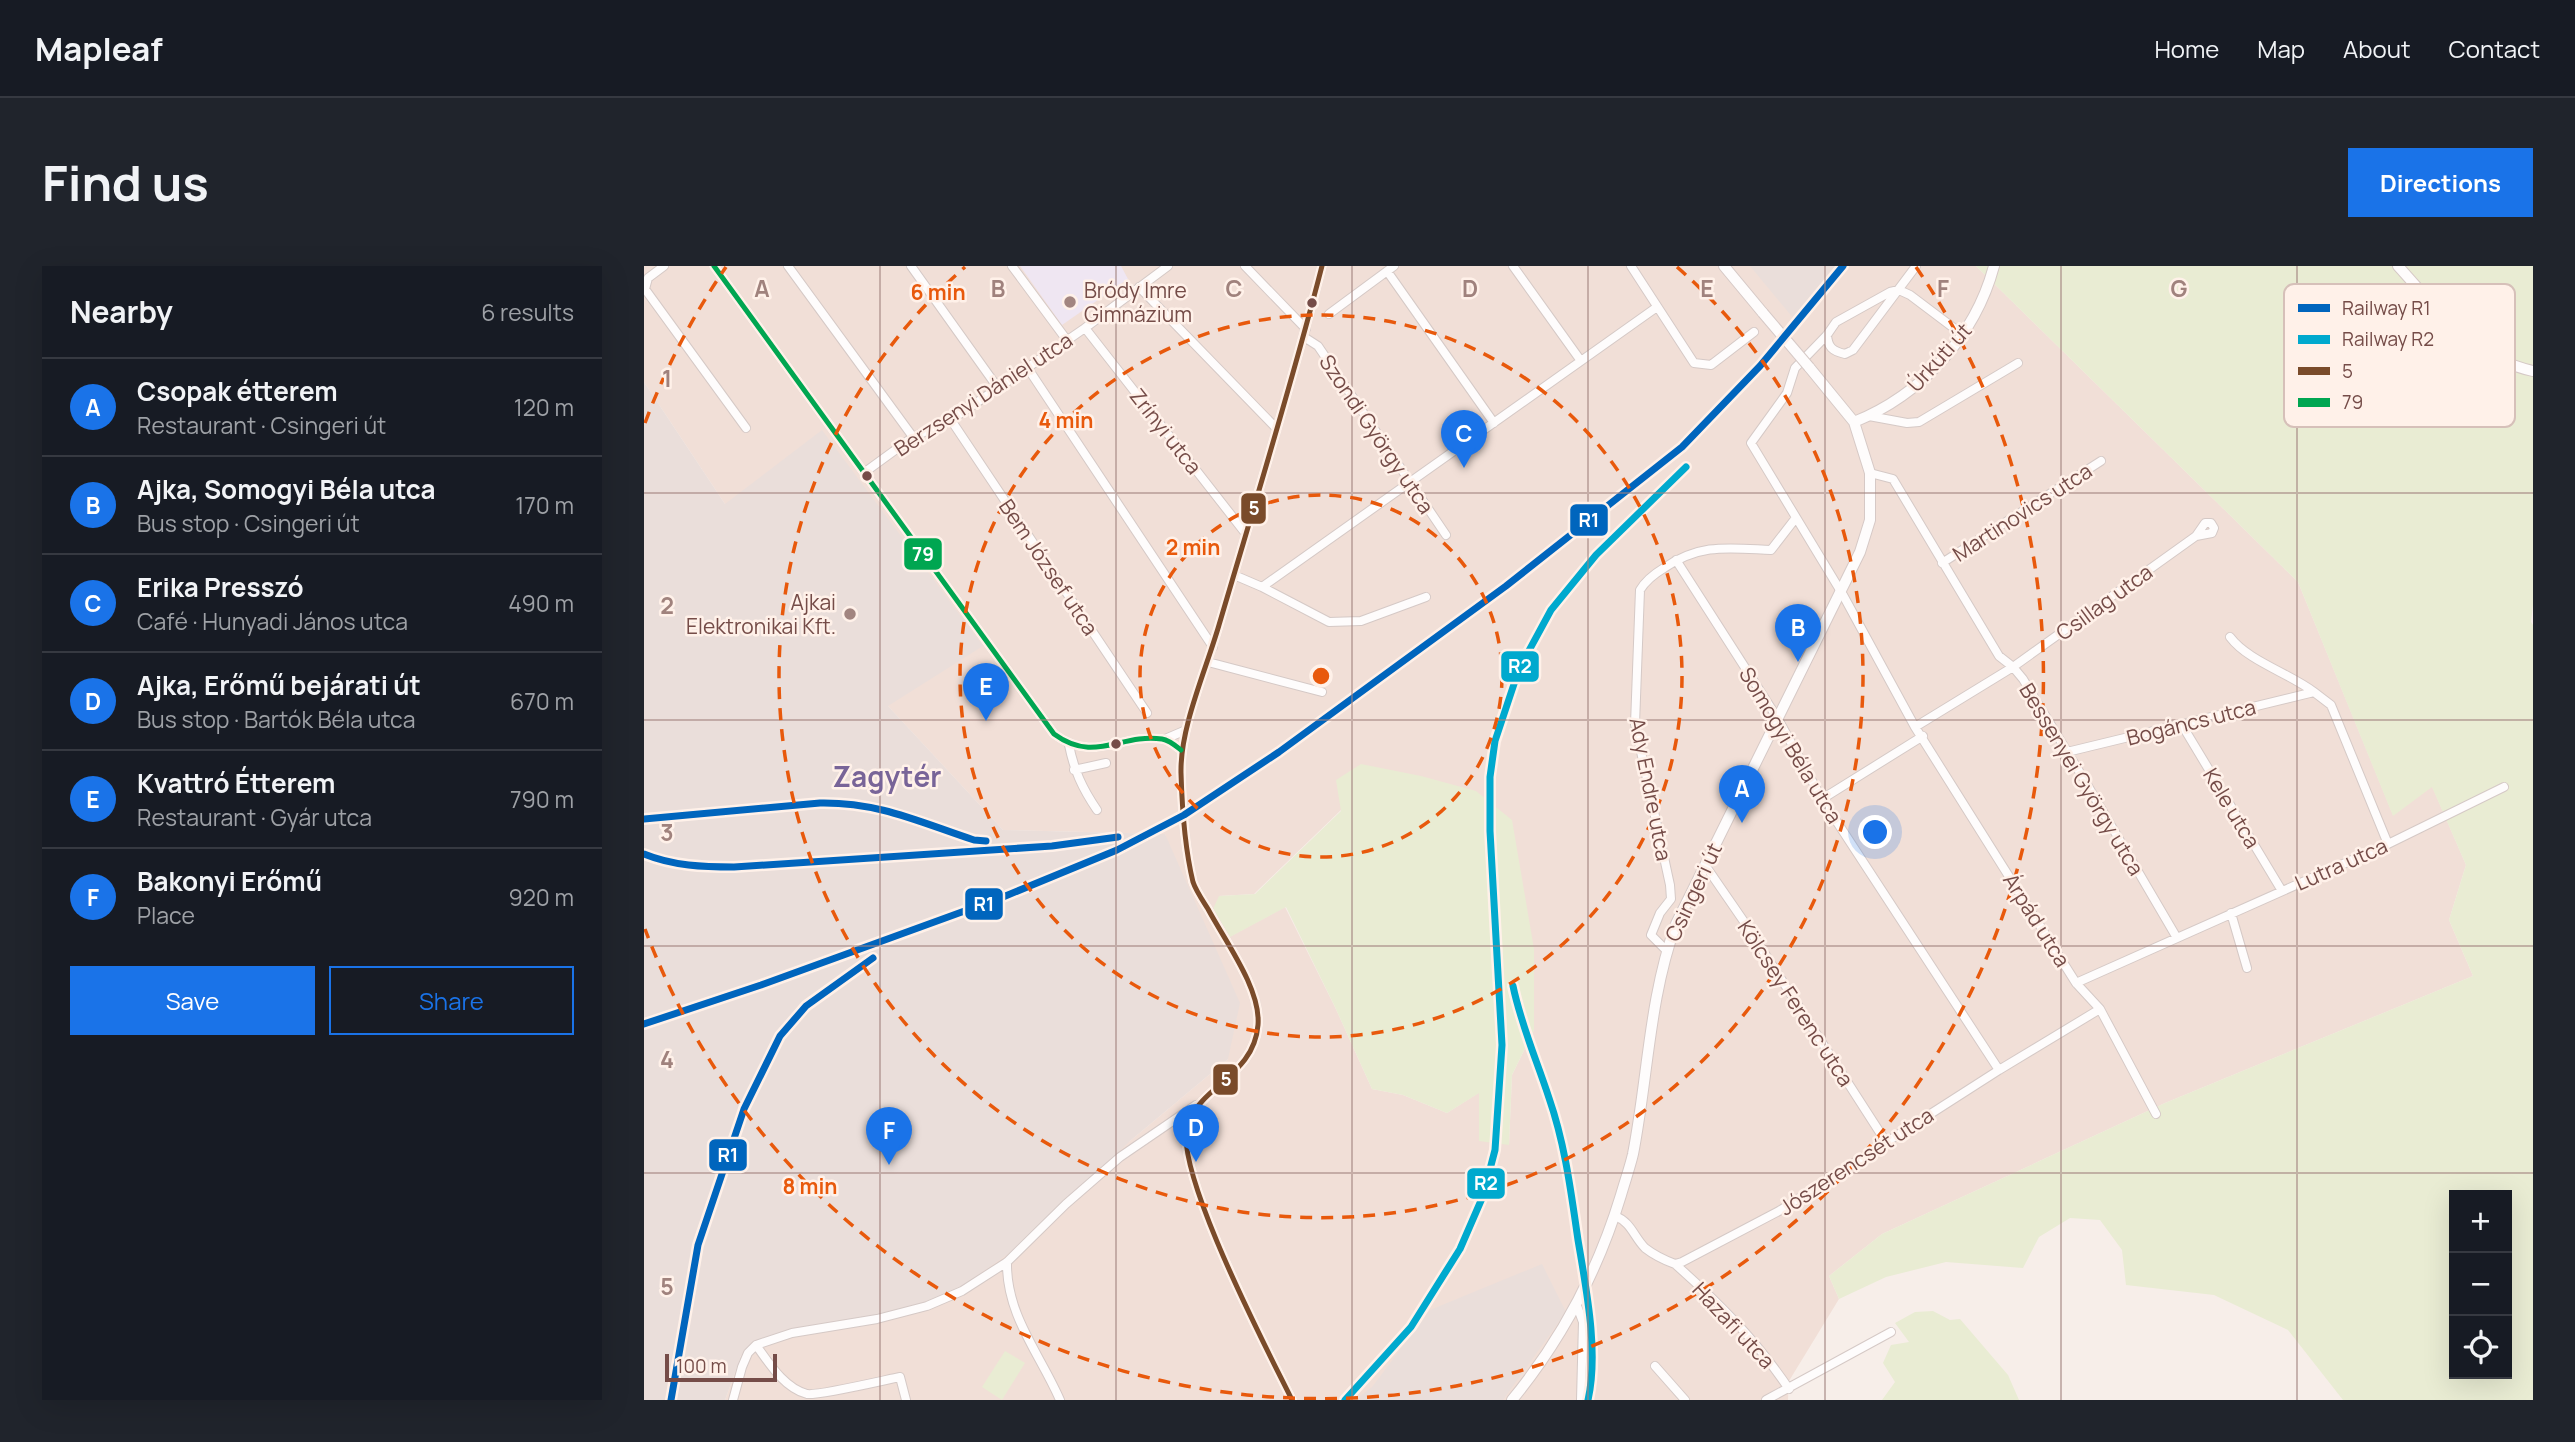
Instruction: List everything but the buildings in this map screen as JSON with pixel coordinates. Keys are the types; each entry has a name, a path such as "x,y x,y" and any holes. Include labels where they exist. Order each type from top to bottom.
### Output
{"main road":[{"name":"Csingeri út","path":"1512,1400 1534,1373 1577,1306 1615,1216 1633,1156 1649,1035 1667,950 1676,924 1860,552 1870,520 1870,473 1854,422 1724,266"},
{"name":"Úrkúti út","path":"1854,422 1887,407 1908,393 1941,361 1963,335 1984,298 1994,266"},
{"path":"2398,266 2415,284"},
{"path":"2515,366 2533,371"}],"street":[{"path":"664,266 648,278 645,289 746,428"},
{"path":"714,266 1054,734 1069,745 1097,748 1138,740 1165,739 1186,730"},
{"path":"788,266 913,437"},
{"path":"911,266 998,388"},
{"path":"1013,266 1066,339"},
{"name":"Berzsenyi Dániel utca","path":"865,472 913,437 951,420 1085,328 1168,266"},
{"name":"Szondi György utca","path":"1245,266 1318,346 1446,535"},
{"path":"733,1400 748,1353 756,1345 792,1333 877,1319 927,1306 962,1291 1007,1262 1120,1157 1199,1104 1239,1069 1252,1050 1258,1025 1254,994 1194,884 1183,810 1181,750 1247,534 1322,266"},
{"path":"1513,266 1581,361"},
{"path":"1631,266 1694,363 1711,365 1754,332"},
{"path":"1916,266 1899,290 1853,350 1845,354 1831,349 1827,335 1836,322 1890,292 1899,290 1910,295 1963,335"},
{"path":"1329,314 1390,268 1494,423"},
{"path":"1139,287 1277,429"},
{"path":"1262,587 1657,307"},
{"name":"Zrínyi utca","path":"1085,328 1247,534"},
{"name":"Árpád utca","path":"1827,335 1795,368 1787,393 1751,443 1840,592 1915,727 2076,983 2100,1009 2156,1114"},
{"path":"1869,416 1907,423 1919,422 2018,363"},
{"path":"1027,367 1213,646"},
{"name":"Bem József utca","path":"951,420 1147,713"},
{"name":"Martinovics utca","path":"1942,563 2101,461"},
{"name":"Bessenyei György utca","path":"1870,473 1893,479 1999,656 2013,667 2067,752 2176,938"},
{"name":"Ady Endre utca","path":"1667,950 1651,935 1660,913 1671,899 1670,885 1635,724 1640,590 1646,580 1689,553 1703,549 1771,550 1795,519"},
{"name":"Csillag utca","path":"2013,667 2196,536"},
{"name":"Somogyi Béla utca","path":"1676,560 1778,719 1822,799 1999,1070"},
{"path":"1234,575 1329,622 1361,621 1426,597"},
{"path":"2230,637 2238,648 2298,680 2331,705 2388,844"},
{"path":"1208,662 1322,692"},
{"path":"1915,727 2013,667"},
{"name":"Bogáncs utca","path":"2067,752 2314,692"},
{"name":"Kele utca","path":"2182,725 2282,891"},
{"path":"1822,799 1923,736"},
{"path":"1165,739 1181,750"},
{"path":"1069,745 1074,770 1097,810"},
{"path":"1074,770 1106,763"},
{"name":"Lutra utca","path":"2176,938 2388,844 2504,786"},
{"name":"Kölcsey Ferenc utca","path":"1705,865 1886,1142"},
{"path":"2231,914 2247,968"},
{"path":"2076,983 2176,938"},
{"name":"Jószerencsét utca","path":"1675,1264 1779,1211 1999,1070 2100,1009"},
{"path":"1199,1104 1187,1125 1187,1148 1192,1172 1217,1242 1292,1400"},
{"path":"1615,1216 1631,1227 1644,1246 1659,1258 1675,1264"},
{"path":"1007,1262 1007,1282 1012,1303 1060,1400"},
{"name":"Hazafi utca","path":"1675,1264 1735,1320 1763,1351 1789,1388"},
{"path":"1577,1306 1583,1322 1581,1400"},
{"path":"1766,1400 1891,1332"},
{"path":"756,1345 788,1384 809,1394 900,1377 906,1400"},
{"path":"1655,1366 1685,1400"}],"shaded area":[{"path":"644,266 1976,266 2298,582 2393,815 2432,786 2466,865 2449,920 2473,976 2165,1103 1882,1234 1829,1276 1839,1299 1789,1381 1788,1400 725,1400 741,1356 757,1340 807,1328 1130,1141 1228,1059 1165,834 1003,830 887,705 982,646 725,504 644,382","holes":["1341,810 1534,1030 1512,1075 1509,1145 1480,1092 1447,1113 1403,1095 1372,1089 1285,907 1229,937 1219,896 1254,894"]},
{"name":"Bródy Imre Gimnázium","path":"1020,266 1121,266 1128,279 1062,325"},
{"path":"1750,266 1835,266 1794,319"},
{"path":"644,382 725,504 822,430 983,646 888,706 1003,830 1165,834 1240,1003 1228,1059 1130,1141 1026,1241 957,1290 893,1313 757,1340 741,1356 725,1400 644,1400"},
{"path":"1542,1264 1566,1312 1503,1400 1355,1400 1372,1387 1430,1310"}],"green space":[{"path":"1976,266 2533,266 2533,1400 2343,1400 2288,1330 2214,1295 2126,1285 2122,1250 2100,1220 2070,1218 2039,1237 2023,1268 1946,1262 1886,1277 1839,1299 1829,1276 1882,1234 2165,1103 2473,976 2449,920 2466,865 2432,787 2393,816 2298,582"},
{"path":"1361,764 1476,791 1512,820 1534,949 1534,1030 1512,1075 1509,1145 1479,1141 1479,1093 1447,1113 1403,1095 1372,1089 1286,907 1228,938 1213,909 1219,896 1255,894 1341,811 1336,780"},
{"path":"1933,1311 1950,1320 1960,1319 2008,1375 2019,1400 1882,1400 1895,1382 1883,1363 1891,1345 1909,1342 1895,1323 1915,1312"},
{"path":"1005,1351 1025,1363 1002,1400 982,1387"}],"rail line":[{"name":"R1","path":"644,1024 761,985 1003,897 1117,850 1184,815 1279,752 1506,586 1682,447 1760,366 1843,266"},
{"name":"R2","path":"1345,1400 1411,1327 1460,1249 1483,1196 1495,1150 1502,1045 1490,831 1490,777 1495,741 1519,669 1551,610 1596,555 1686,467"},
{"name":"R1","path":"644,819 820,803 841,804 880,810 974,840 986,841"},
{"name":"R1","path":"644,854 677,863 734,867 1052,846 1118,837"},
{"name":"R1","path":"671,1400 698,1245 744,1109 780,1036 806,1006 873,958"},
{"name":"R2","path":"1513,986 1555,1115 1567,1168 1592,1341 1588,1400"}],"transit line":[{"name":"79","path":"714,266 1054,734 1082,747 1108,746 1147,738 1165,740 1181,750"},
{"name":"5","path":"1292,1400 1244,1303 1207,1216 1193,1177 1186,1144 1188,1122 1196,1109 1248,1055 1255,1042 1258,1025 1254,996 1248,981 1193,882 1184,828 1181,773 1189,718 1272,446 1322,266"}],"place":[{"name":"Bródy Imre Gimnázium","path":"1070,302"},
{"name":"Erika Presszó","path":"1464,468"},
{"name":"Ajkai Elektronikai Kft.","path":"850,614"},
{"name":"Ajka, Somogyi Béla utca","path":"1798,662"},
{"name":"Kvattró Étterem","path":"986,721"},
{"name":"Csopak étterem","path":"1742,823"},
{"name":"Ajka, Erőmű bejárati út","path":"1196,1162"},
{"name":"Bakonyi Erőmű","path":"889,1165"}],"district":[{"name":"Zagytér","path":"887,776"}]}
